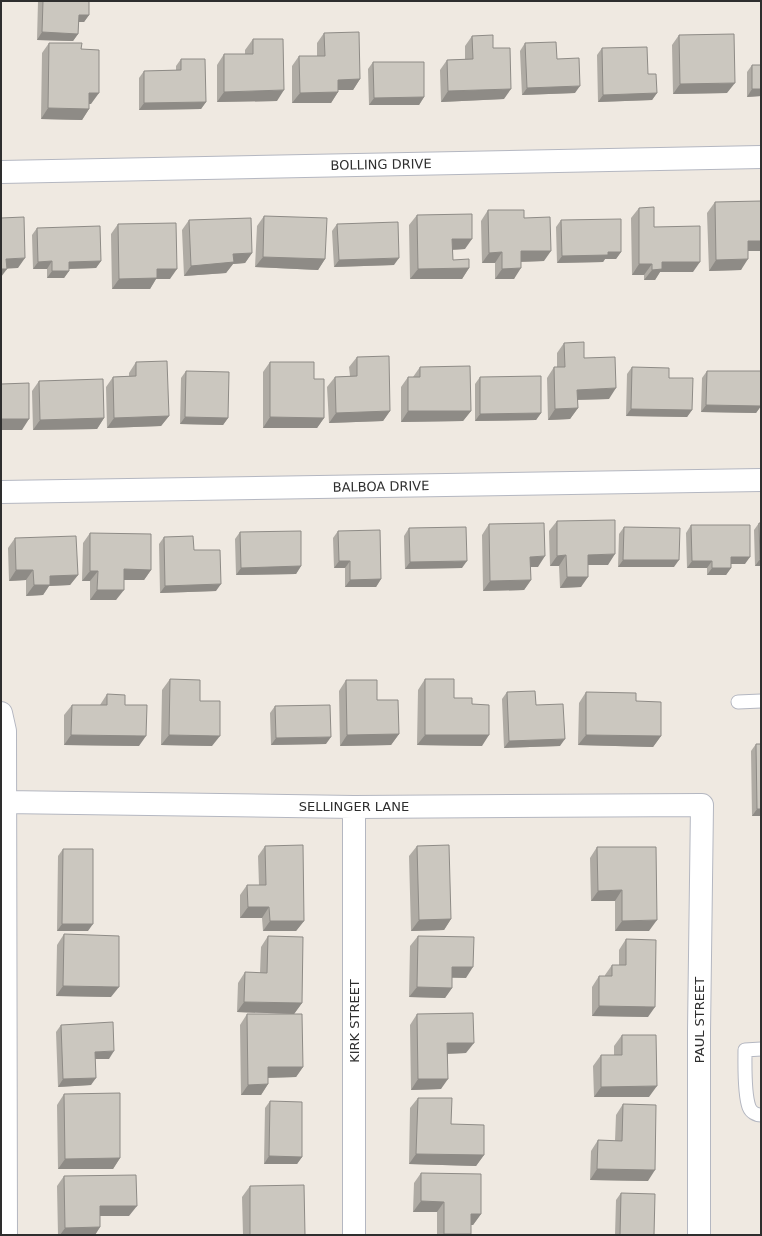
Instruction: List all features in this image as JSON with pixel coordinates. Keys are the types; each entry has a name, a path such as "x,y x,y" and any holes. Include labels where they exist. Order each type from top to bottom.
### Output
{"street":[{"name":"BOLLING DRIVE","path":"1,172 761,157"},
{"name":"BALBOA DRIVE","path":"1,492 761,480"},
{"path":"1,713 6,731 6,1235"},
{"name":"SELLINGER LANE","path":"6,802 354,806 702,805"},
{"name":"PAUL STREET","path":"699,1235 699,1032 702,805"},
{"name":"KIRK STREET","path":"354,806 354,1235"}],"lane":[{"path":"738,702 761,701"},
{"path":"761,1049 745,1050 749,1108 756,1115 761,1115"}],"building":[{"path":"43,1 89,1 89,15 79,15 78,34 42,32"},
{"path":"359,32 360,79 338,80 338,92 300,93 299,56 325,56 324,33"},
{"path":"734,34 735,83 680,84 679,35"},
{"path":"493,35 493,48 510,48 511,89 448,91 447,60 473,59 472,36"},
{"path":"253,39 283,39 284,90 224,92 224,54 253,54"},
{"path":"556,42 557,59 579,58 580,86 527,88 525,43"},
{"path":"49,43 82,43 81,49 99,50 99,93 89,93 89,109 48,108"},
{"path":"647,47 648,74 656,74 657,93 603,95 602,48"},
{"path":"181,59 205,59 206,102 144,103 144,71 181,70"},
{"path":"373,62 424,62 424,97 374,98"},
{"path":"752,65 761,65 761,89 752,89"},
{"path":"761,201 761,241 748,241 748,259 716,260 715,202"},
{"path":"654,207 654,227 700,226 700,262 662,262 662,269 652,270 652,264 639,264 639,208"},
{"path":"488,210 524,210 524,218 550,217 551,251 521,251 521,268 502,269 502,252 489,253"},
{"path":"472,214 472,239 452,239 453,260 469,259 469,268 418,269 417,215"},
{"path":"264,216 327,218 325,259 263,257"},
{"path":"24,217 25,258 6,259 7,269 1,269 1,218"},
{"path":"251,218 252,253 233,254 234,262 191,266 189,220"},
{"path":"621,219 621,252 608,252 608,255 562,256 561,220"},
{"path":"398,222 399,258 339,260 337,224"},
{"path":"176,223 177,269 157,269 157,278 119,279 118,224"},
{"path":"100,226 101,261 69,262 69,271 52,271 52,261 38,262 37,228"},
{"path":"584,342 584,358 615,357 616,388 577,390 578,408 555,409 554,367 565,367 564,343"},
{"path":"389,356 390,411 336,413 335,377 357,376 357,357"},
{"path":"167,361 169,416 114,418 113,377 136,376 136,362"},
{"path":"270,362 314,362 314,379 324,379 324,418 270,417"},
{"path":"470,366 471,411 408,411 408,377 420,377 420,367"},
{"path":"632,367 669,368 669,378 693,378 692,410 631,409"},
{"path":"186,371 229,372 228,418 185,417"},
{"path":"707,371 761,371 761,406 706,405"},
{"path":"541,376 541,413 480,414 480,377"},
{"path":"103,379 104,418 40,420 39,381"},
{"path":"29,383 29,419 1,419 1,384"},
{"path":"615,520 615,554 588,555 588,577 567,577 566,555 557,556 557,521"},
{"path":"544,523 545,556 530,557 531,580 490,581 489,524"},
{"path":"759,523 761,523 761,559 760,559"},
{"path":"691,525 750,525 750,557 731,557 731,568 712,568 712,561 692,561"},
{"path":"466,527 467,561 410,562 409,528"},
{"path":"624,527 680,528 679,560 623,560"},
{"path":"380,530 381,579 350,580 350,561 339,561 338,531"},
{"path":"301,531 301,566 241,568 240,532"},
{"path":"90,533 151,534 151,570 124,569 124,590 97,590 98,571 90,571"},
{"path":"76,536 78,575 50,576 50,585 34,585 33,570 16,570 15,538"},
{"path":"193,536 194,550 220,550 221,584 165,586 164,537"},
{"path":"170,679 200,680 200,701 220,701 220,736 169,735"},
{"path":"425,679 454,679 454,698 472,698 472,704 489,705 489,735 425,735"},
{"path":"346,680 377,680 377,700 398,700 399,734 347,735"},
{"path":"535,691 536,705 563,704 565,739 509,741 507,692"},
{"path":"586,692 636,693 636,701 661,702 661,736 586,735"},
{"path":"107,694 125,695 125,705 147,705 146,736 71,735 72,705 107,705"},
{"path":"330,705 331,737 276,738 275,706"},
{"path":"756,744 761,744 761,809 757,809"},
{"path":"303,845 304,921 270,921 269,907 248,907 247,885 266,885 265,846"},
{"path":"449,845 451,919 419,920 417,846"},
{"path":"597,847 656,847 657,920 622,921 622,890 598,891"},
{"path":"63,849 93,849 93,924 62,924"},
{"path":"64,934 119,936 119,987 63,986"},
{"path":"268,936 303,937 302,1003 244,1002 245,972 267,973"},
{"path":"418,936 474,937 473,967 452,967 452,988 417,987"},
{"path":"626,939 656,940 655,1007 599,1006 599,976 612,976 612,965 626,965"},
{"path":"473,1013 474,1043 447,1043 448,1079 418,1079 417,1014"},
{"path":"247,1014 302,1014 303,1067 268,1067 268,1084 248,1085"},
{"path":"113,1022 114,1051 95,1052 96,1078 63,1079 61,1025"},
{"path":"622,1035 656,1035 657,1086 601,1087 601,1055 622,1055"},
{"path":"120,1093 120,1158 65,1159 64,1094"},
{"path":"418,1098 452,1098 451,1124 484,1125 484,1155 416,1154"},
{"path":"270,1101 302,1102 302,1157 269,1156"},
{"path":"623,1104 656,1105 655,1170 597,1169 598,1140 622,1141"},
{"path":"421,1173 481,1174 481,1214 471,1214 471,1234 444,1234 444,1202 421,1201"},
{"path":"136,1175 137,1206 100,1206 100,1227 65,1228 64,1176"},
{"path":"304,1185 305,1235 250,1235 250,1186"},
{"path":"621,1193 655,1194 654,1235 620,1235"}]}
